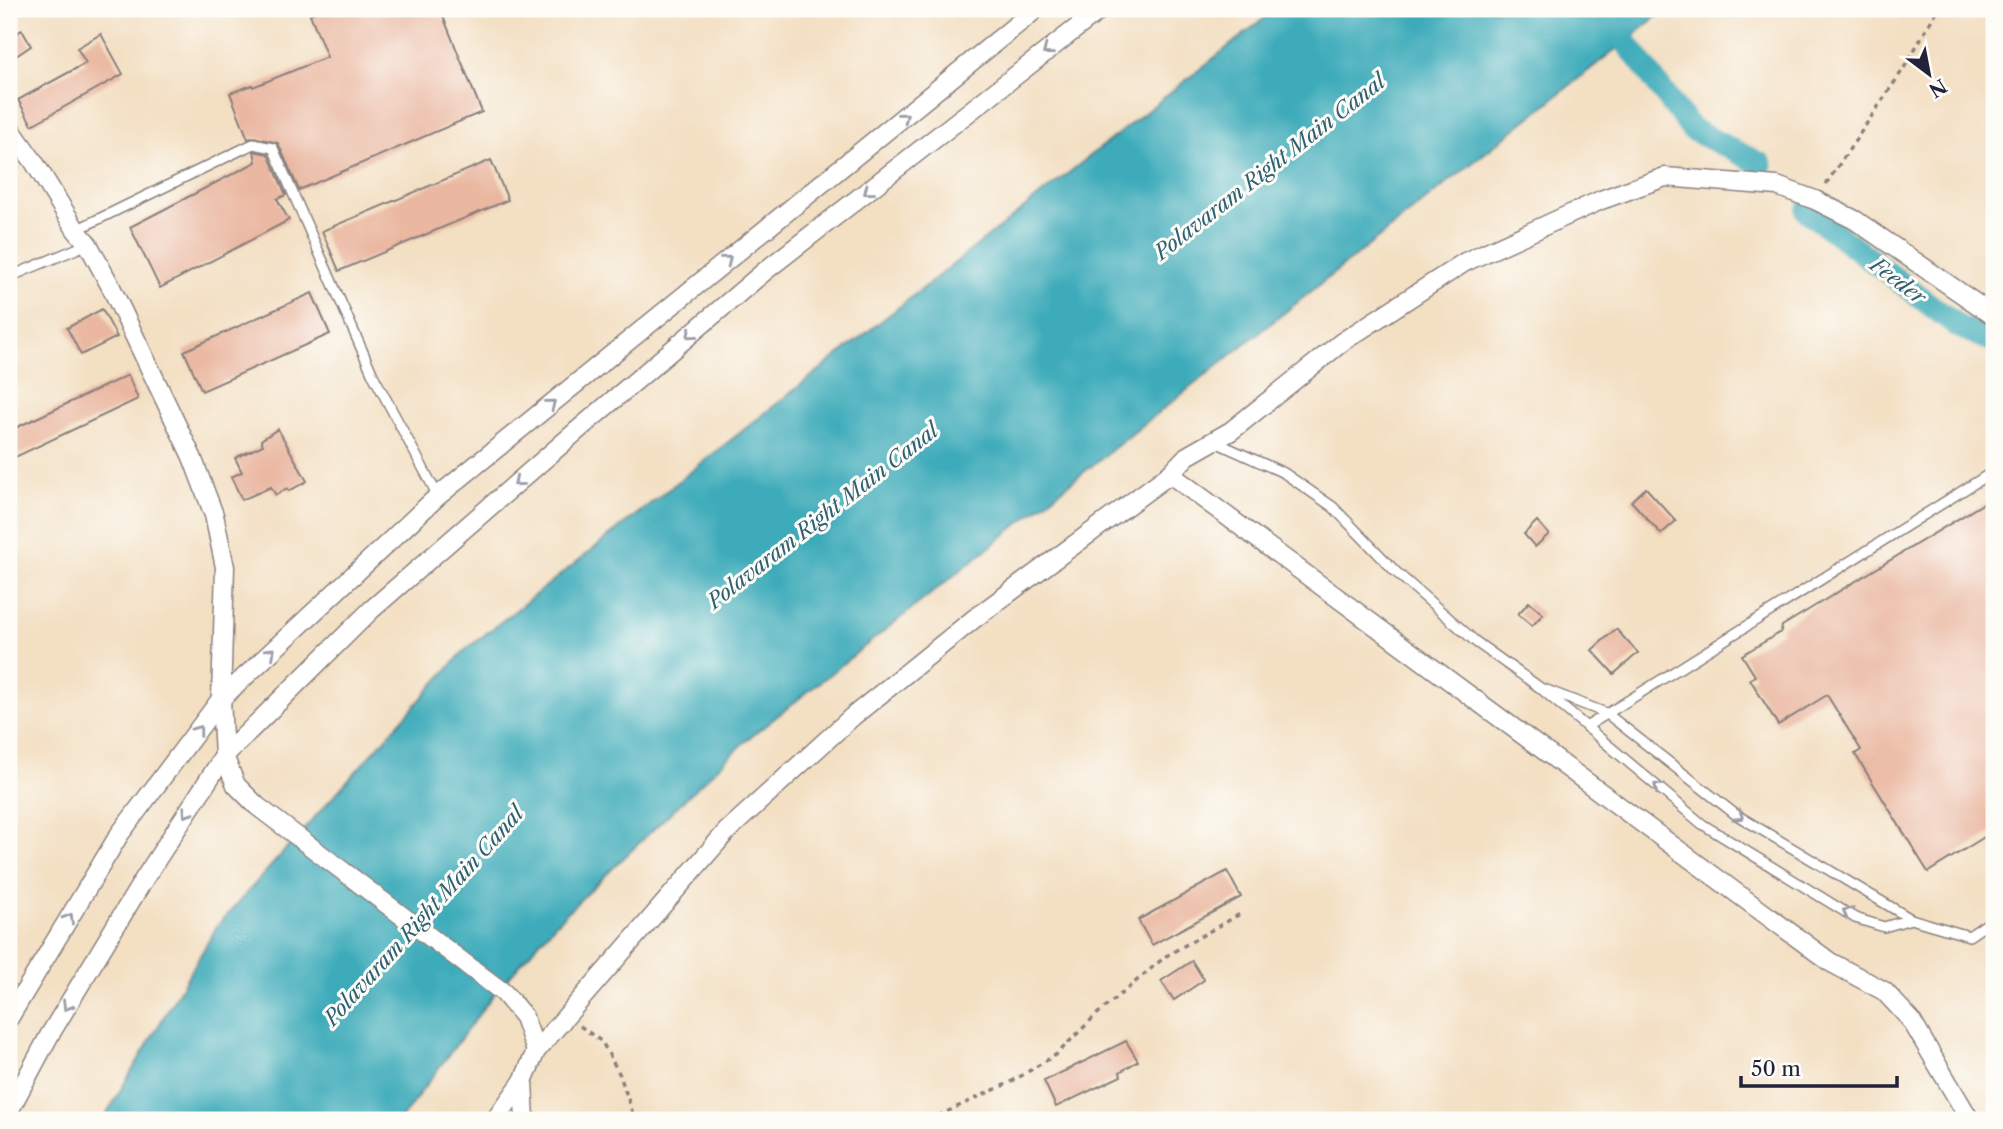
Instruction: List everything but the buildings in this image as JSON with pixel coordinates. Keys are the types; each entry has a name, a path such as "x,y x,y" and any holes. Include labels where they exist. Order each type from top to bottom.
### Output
{"street":[{"path":"9,1018 119,835 221,699 438,496 1036,9"},
{"path":"9,1111 48,1035 224,756 371,610 579,429 765,271 1101,9"},
{"path":"9,127 76,230 88,244 111,287 192,457 214,515 225,567 221,699 224,756 236,785 257,806 504,993 524,1017 536,1051"},
{"path":"495,1120 523,1081 536,1051 727,831 852,717 975,618 1170,474 1187,456 1231,431 1342,342 1465,262 1601,200 1665,177 1777,186 1815,200 1855,220 1994,316"},
{"path":"1170,474 1830,962 1884,991 1911,1020 1970,1120"},
{"path":"523,1081 525,1120"}],"lane":[{"path":"76,230 253,144 273,148 373,375 438,496"},
{"path":"9,277 88,244"},
{"path":"1211,441 1284,473 1332,507 1396,572 1476,642 1539,687 1702,824 1855,918 1884,927 1911,919"},
{"path":"1586,727 1994,471"},
{"path":"1539,687 1606,713 1735,814 1911,919 1969,936 1994,919"}],"path":[{"path":"1815,200 1905,68 1938,9"},
{"path":"929,1120 1011,1082 1057,1054 1096,1015 1167,956 1240,914"},
{"path":"567,1016 602,1042 620,1075 635,1120"}],"water":[{"name":"Polavaram Right Main Canal","path":"1276,9 1666,9 742,744 556,923 494,994 400,1120 103,1120 218,925 464,651"}],"waterway":[{"name":"Feeder","path":"1601,9 1691,129 1761,164"},
{"name":"Feeder","path":"1807,211 1959,327 1994,342"}]}
